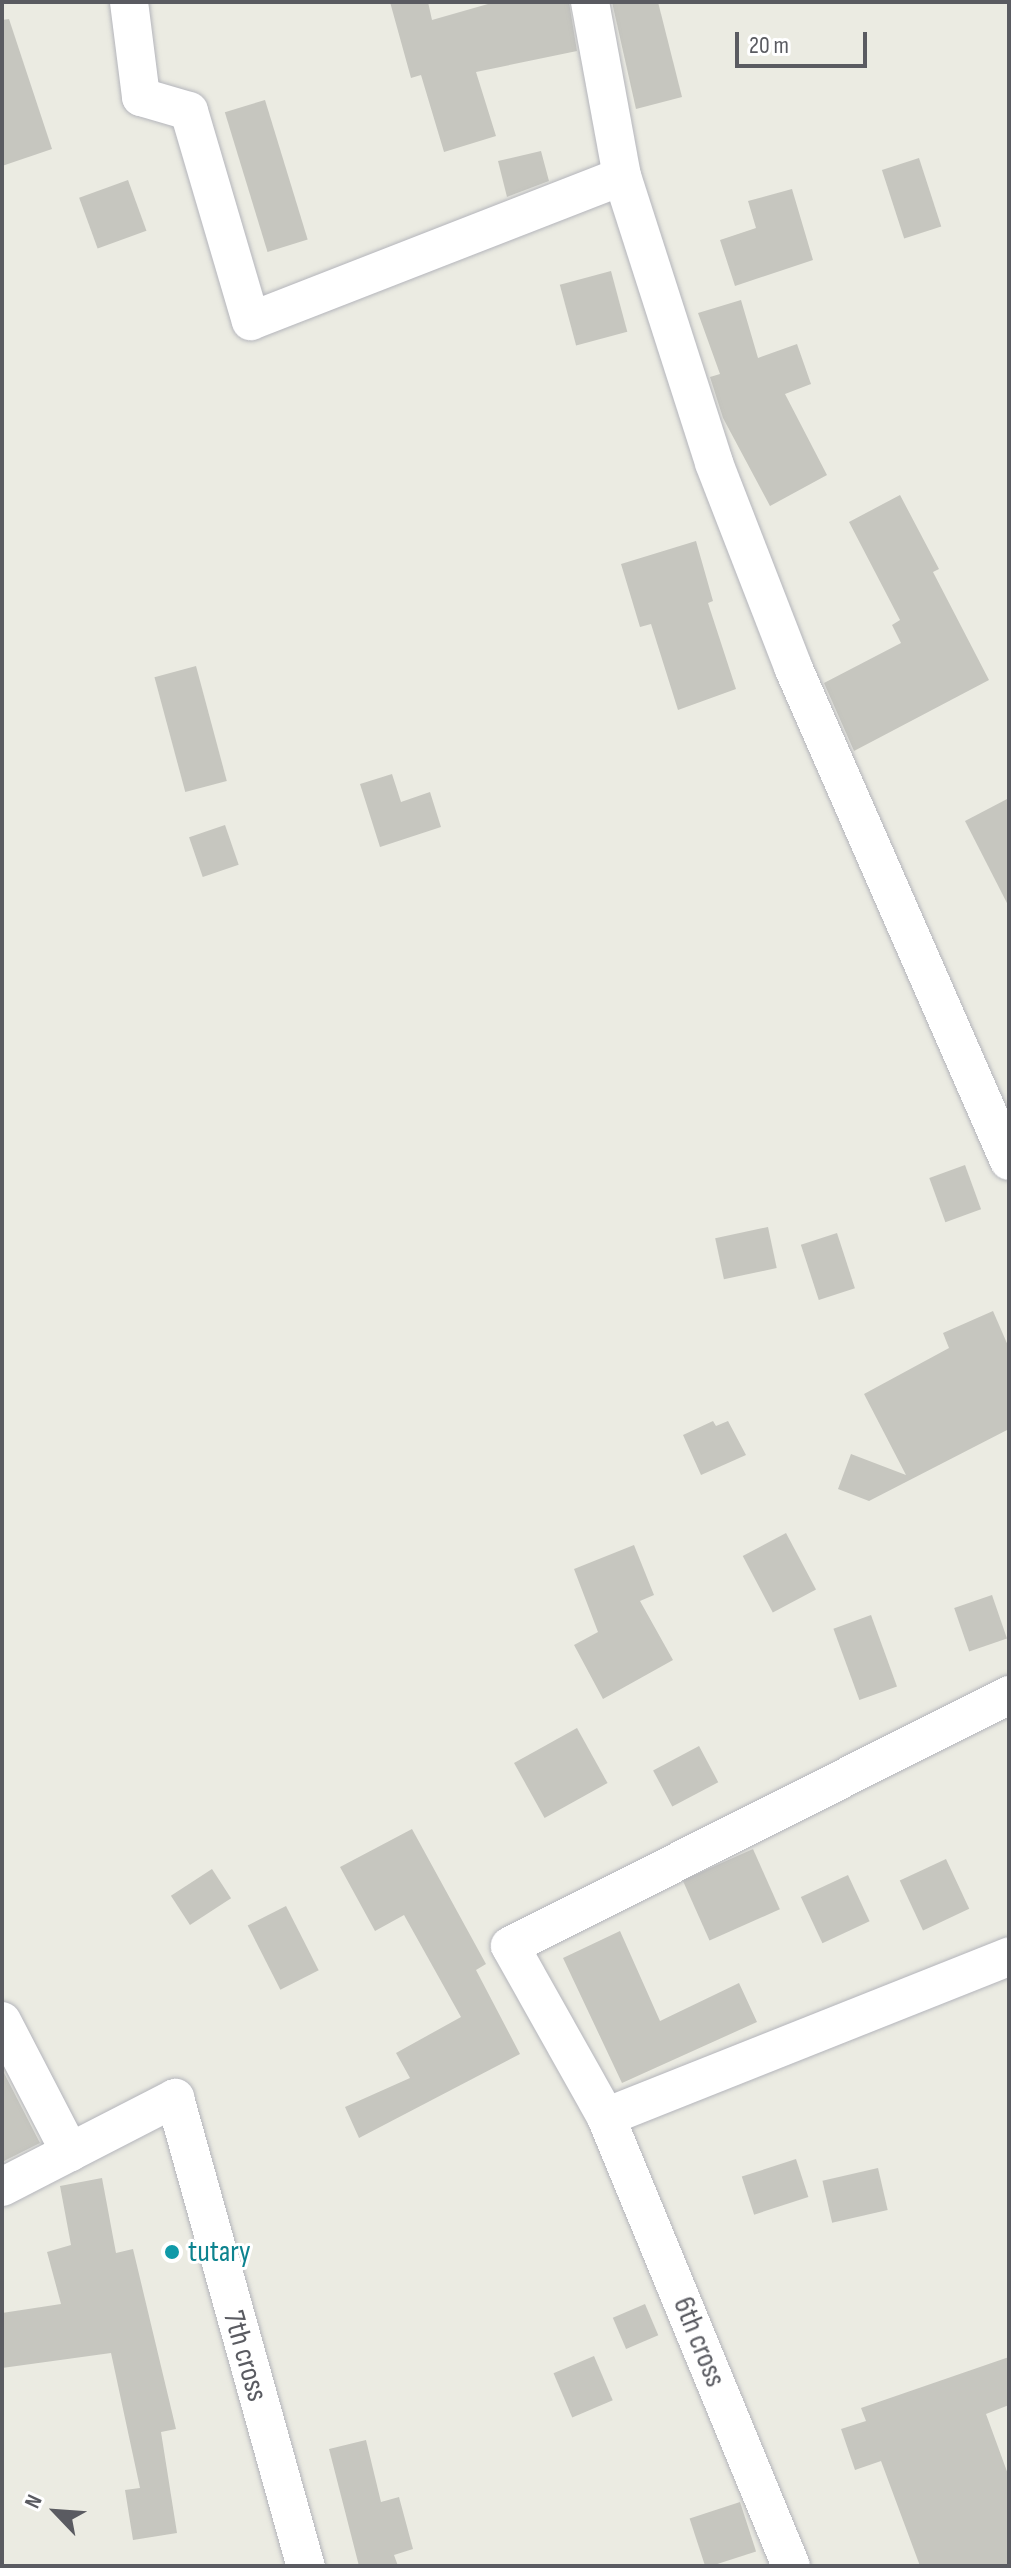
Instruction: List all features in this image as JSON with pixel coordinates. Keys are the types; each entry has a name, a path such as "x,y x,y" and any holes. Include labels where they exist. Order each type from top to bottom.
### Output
{"street":[{"path":"129,2 141,97 189,111 251,321 622,176"},
{"path":"590,2 622,176 714,463 793,667 1009,1161"},
{"name":"6th cross","path":"791,2566 606,2117 510,1946 1009,1695"},
{"path":"606,2117 1009,1957"},
{"path":"2,2021 70,2152 2,2187"},
{"name":"7th cross","path":"70,2152 175,2098 306,2566"}],"building":[{"path":"390,2 428,2 432,20 495,2 569,2 577,51 476,72 496,136 444,152 421,75 411,78"},
{"path":"612,2 658,2 682,97 636,109"},
{"path":"9,19 52,149 2,166 2,20"},
{"path":"265,100 308,240 268,252 225,112"},
{"path":"541,151 549,181 507,197 498,161"},
{"path":"919,158 941,226 904,239 882,170"},
{"path":"128,180 146,231 98,249 79,198"},
{"path":"792,189 813,260 735,286 720,240 756,228 748,201"},
{"path":"611,271 627,332 576,346 560,285"},
{"path":"741,300 758,358 797,344 811,384 785,394 827,475 770,506 723,418 710,377 720,374 698,313"},
{"path":"900,495 939,569 933,572 989,680 854,751 824,683 901,643 892,625 900,620 849,522"},
{"path":"696,541 713,601 708,603 736,689 678,710 651,624 640,627 621,564"},
{"path":"196,666 227,781 185,792 154,677"},
{"path":"392,774 401,802 430,792 441,827 380,847 360,784"},
{"path":"1009,798 1009,907 965,821"},
{"path":"225,825 239,865 203,877 189,837"},
{"path":"965,1165 981,1209 945,1222 929,1178"},
{"path":"768,1227 777,1268 724,1279 715,1238"},
{"path":"837,1233 855,1288 819,1300 801,1245"},
{"path":"993,1311 1009,1348 1009,1429 869,1501 838,1489 851,1454 906,1475 864,1394 949,1348 943,1333"},
{"path":"713,1421 716,1426 728,1421 746,1455 701,1475 683,1435"},
{"path":"786,1533 816,1590 773,1613 743,1556"},
{"path":"634,1545 654,1595 640,1601 673,1660 603,1699 574,1645 598,1632 574,1569"},
{"path":"992,1595 1007,1638 969,1652 954,1608"},
{"path":"871,1615 897,1686 859,1700 833,1629"},
{"path":"577,1728 608,1783 545,1818 514,1763"},
{"path":"699,1746 718,1782 672,1807 653,1770"},
{"path":"412,1829 486,1964 476,1970 520,2054 359,2138 345,2107 410,2078 396,2053 461,2017 404,1915 375,1931 340,1867"},
{"path":"753,1849 780,1909 710,1941 683,1880"},
{"path":"946,1859 969,1909 923,1930 900,1881"},
{"path":"212,1869 231,1898 190,1925 171,1896"},
{"path":"848,1875 870,1921 822,1943 801,1897"},
{"path":"286,1906 319,1970 280,1990 248,1926"},
{"path":"620,1931 660,2021 739,1983 757,2022 622,2083 563,1958"},
{"path":"2,2069 40,2143 2,2162"},
{"path":"796,2159 808,2197 754,2215 742,2177"},
{"path":"878,2168 888,2210 832,2223 822,2181"},
{"path":"102,2178 116,2253 133,2249 176,2429 161,2432 177,2533 133,2540 125,2490 140,2488 111,2353 2,2368 2,2313 61,2304 47,2252 71,2245 60,2186"},
{"path":"645,2304 658,2335 626,2349 613,2318"},
{"path":"594,2356 613,2400 572,2417 553,2373"},
{"path":"1009,2357 1009,2405 986,2414 1009,2477 1009,2566 920,2566 881,2461 855,2470 841,2429 866,2421 861,2408"},
{"path":"366,2440 381,2502 399,2497 413,2549 394,2555 398,2566 359,2566 329,2449"},
{"path":"740,2502 756,2551 705,2566 690,2518"}],"place":[{"name":"tutary","path":"172,2252"}]}
